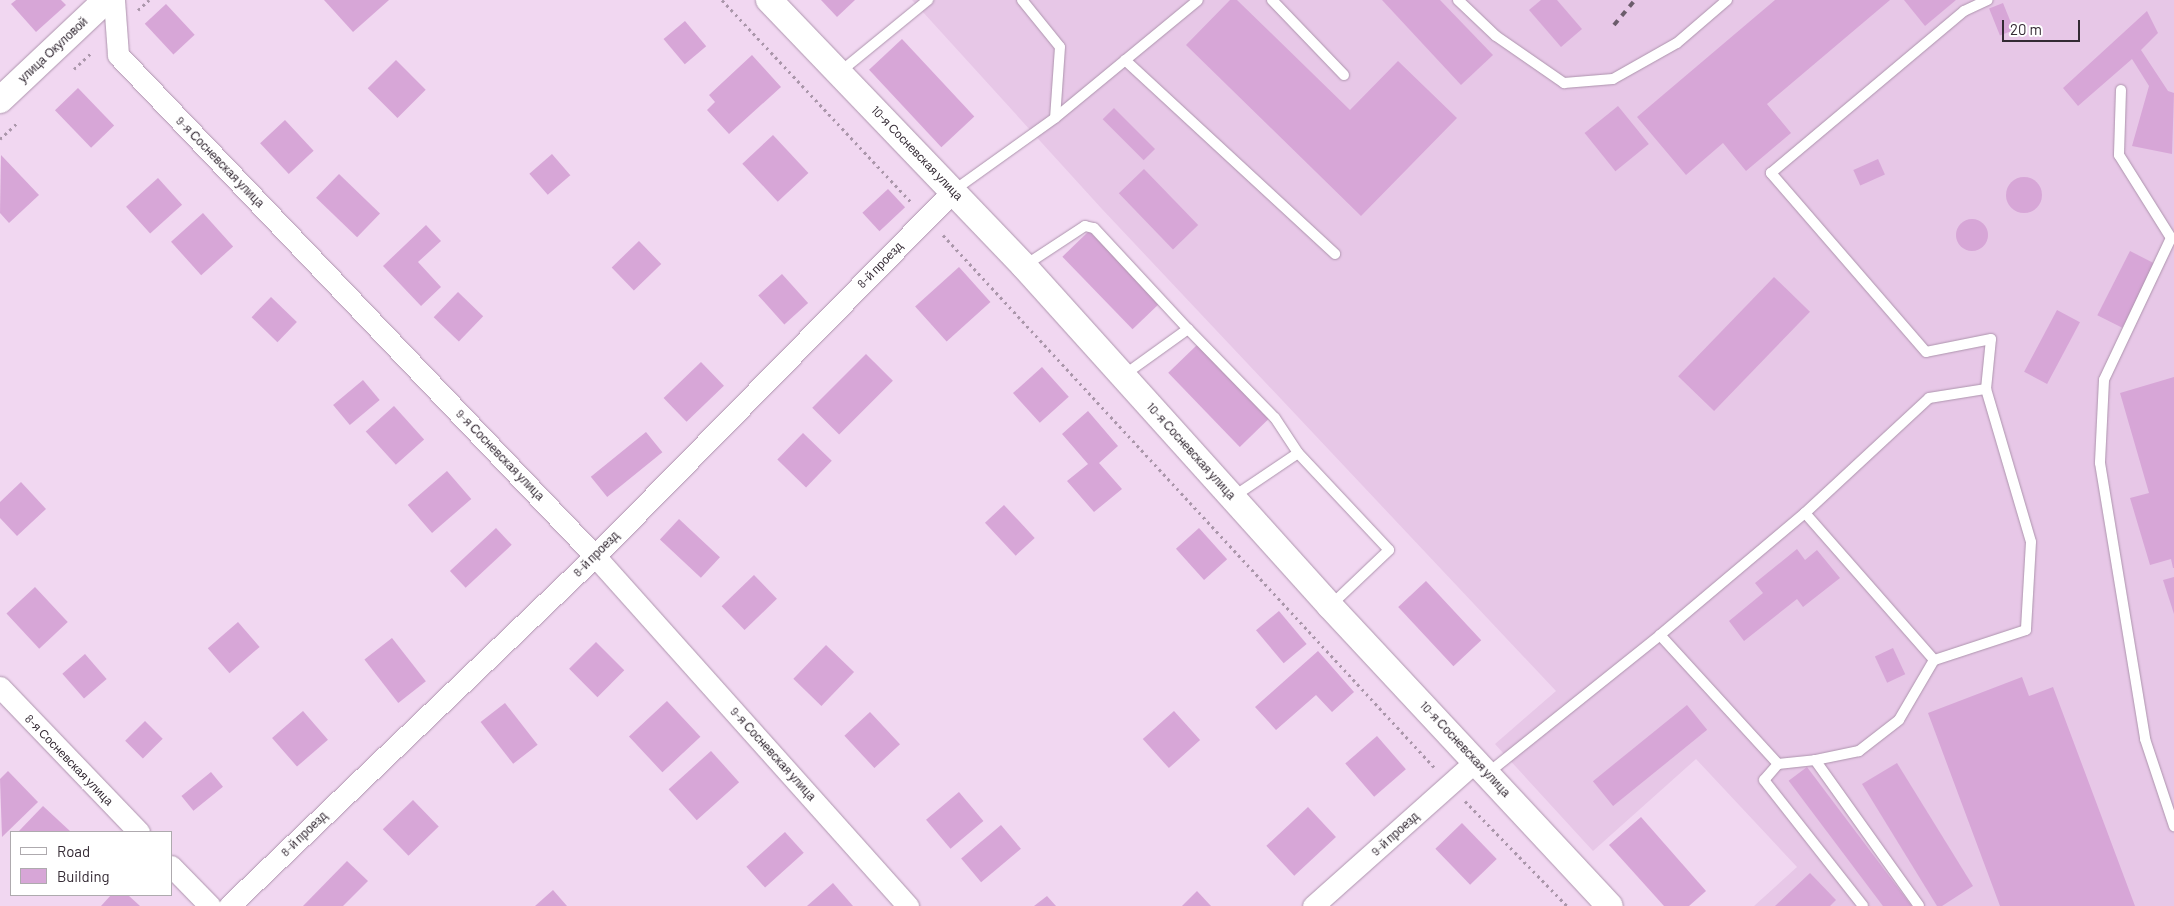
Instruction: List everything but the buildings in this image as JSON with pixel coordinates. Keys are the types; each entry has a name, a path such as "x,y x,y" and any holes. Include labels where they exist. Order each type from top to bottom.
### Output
{"street":[{"name":"улица Окуловой","path":"0,100 106,0"},
{"name":"9-я Сосневская улица","path":"114,0 118,55 595,556 908,906"},
{"name":"10-я Сосневская улица","path":"769,0 1024,266 1330,606 1610,906"},
{"name":"8-й проезд","path":"229,906 595,556 953,190"},
{"name":"8-я Сосневская улица","path":"0,688 138,831"},
{"name":"9-й проезд","path":"1313,906 1450,785 1482,767"},
{"path":"172,867 210,906"}],"lane":[{"path":"839,72 928,0"},
{"path":"1022,0 1060,46 1055,118"},
{"path":"953,190 1055,118 1198,0"},
{"path":"1272,0 1344,75"},
{"path":"1458,0 1496,36 1564,83 1613,79 1677,43 1726,0"},
{"path":"1863,906 1764,780 1778,764 1814,760 1859,751 1899,720 1934,660 2026,630 2031,542 1986,390 1991,339 1926,352 1771,173 1964,11 1988,0"},
{"path":"1125,60 1335,254"},
{"path":"2121,90 2119,155 2171,238 2104,380 2100,464 2145,739 2174,826"},
{"path":"1024,266 1085,226 1094,228 1188,329 1275,418 1298,454 1389,550 1330,606"},
{"path":"1122,376 1188,329"},
{"path":"1482,767 1660,635 1805,513 1929,398 1986,390"},
{"path":"1232,497 1298,454"},
{"path":"1805,513 1934,660"},
{"path":"1660,635 1778,764"},
{"path":"1814,760 1919,906"}],"path":[{"path":"73,71 149,0"},
{"path":"722,0 1450,785 1567,906"},
{"path":"0,139 22,118"}],"shaded area":[{"path":"912,0 2174,0 2174,906 1754,906 1797,867 1696,759 1593,851 1495,744 1556,691 1102,209"}],"railway":[{"path":"1614,25 1635,0"}]}
